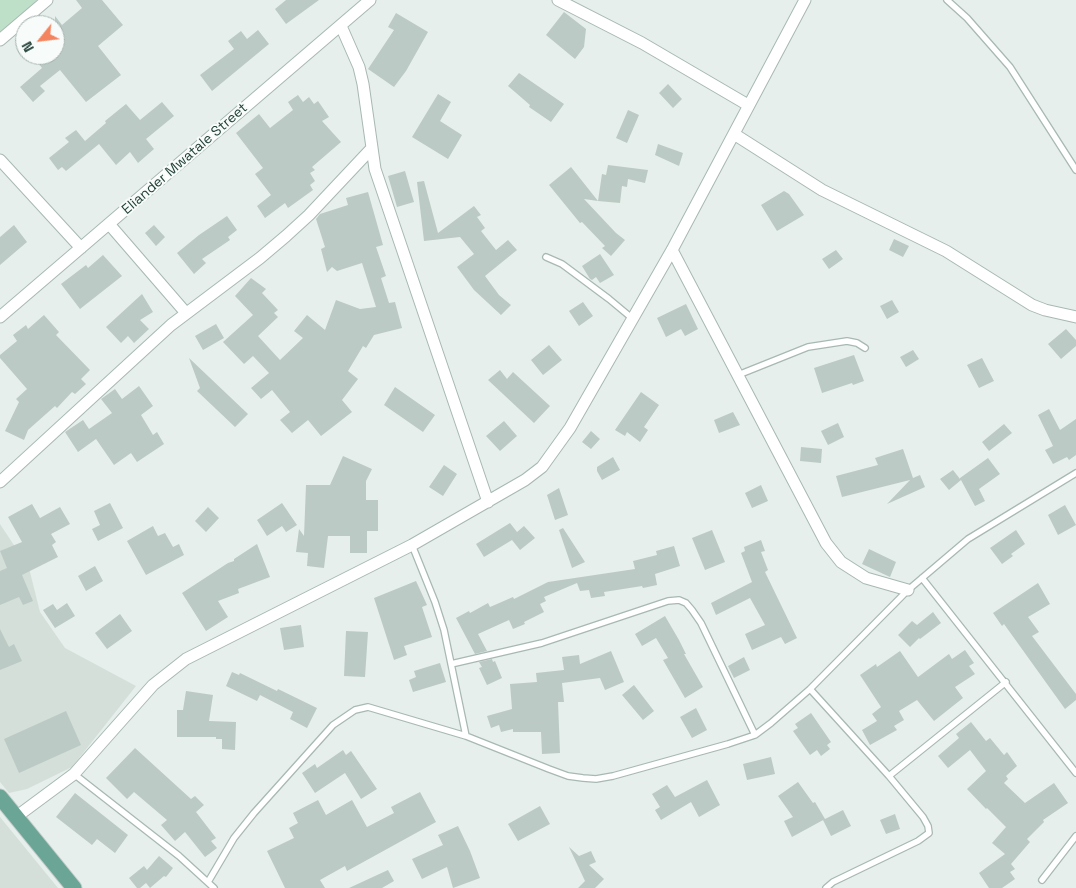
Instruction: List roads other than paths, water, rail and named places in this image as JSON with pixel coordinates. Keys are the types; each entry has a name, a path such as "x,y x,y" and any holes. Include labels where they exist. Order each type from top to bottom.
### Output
{"main road":[{"path":"0,797 74,888"}],"street":[{"path":"0,40 47,0"},
{"name":"Eliander Mwatale Street","path":"0,317 370,0"},
{"path":"558,0 642,43 748,105"},
{"path":"16,817 74,774 153,685 186,659 412,545 525,480 542,467 570,428 672,250 805,0"},
{"path":"340,26 359,67 375,169 488,502"},
{"path":"734,134 822,190 946,250 1032,305 1076,317"},
{"path":"0,482 186,313 260,258 286,236 309,215 372,148"},
{"path":"0,160 81,248"},
{"path":"109,224 186,313"},
{"path":"672,250 826,543 841,562 866,578 908,590"}],"lane":[{"path":"947,0 968,18 1010,67 1076,170"},
{"path":"546,257 562,264 609,299 632,319"},
{"path":"738,375 808,347 847,341 857,343 864,348"},
{"path":"208,882 234,838 254,813 333,725 355,710 368,707 382,710 466,736 568,776 596,779 709,750 755,734 771,723 810,689 908,590 968,539 1076,472"},
{"path":"412,545 444,630 466,736"},
{"path":"922,578 1076,773"},
{"path":"451,664 542,643 668,601 679,600 686,603 701,623 755,734"},
{"path":"889,776 1006,682"},
{"path":"810,689 889,776 923,817 928,826 929,833 918,841 834,882 826,888"},
{"path":"74,774 179,856 214,888"},
{"path":"1042,880 1076,836"}]}
